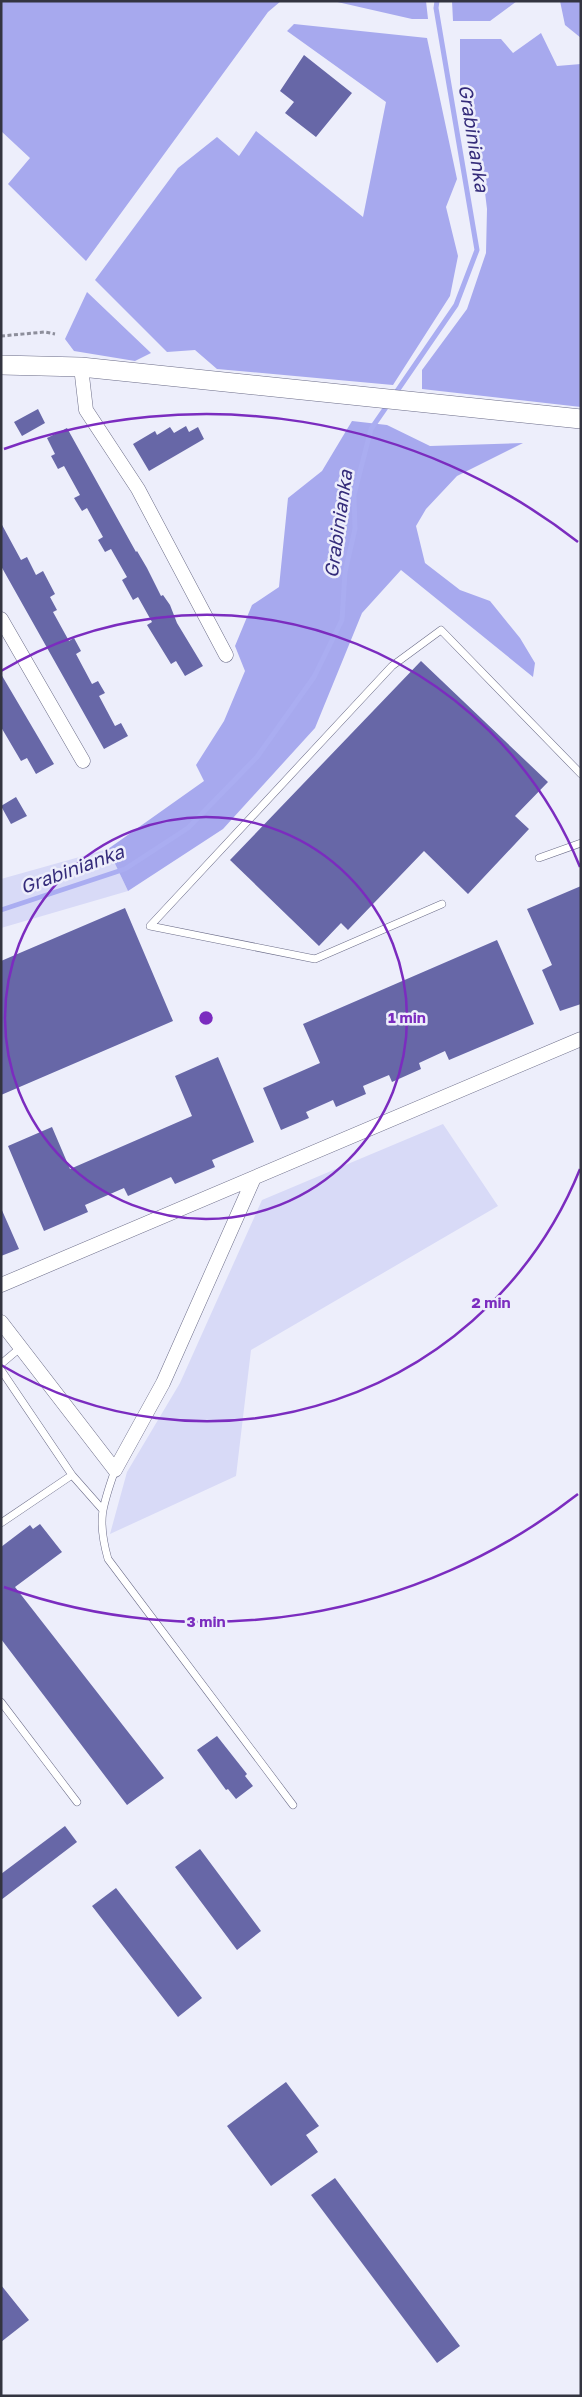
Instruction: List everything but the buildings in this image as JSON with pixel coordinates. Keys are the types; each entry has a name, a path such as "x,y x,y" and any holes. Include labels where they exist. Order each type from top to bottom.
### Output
{"street":[{"path":"1,365 81,367 581,419"},
{"path":"81,367 86,410 138,488 226,655"},
{"path":"1,619 83,761"},
{"path":"1,1285 581,1039"},
{"path":"1,1322 115,1470 163,1383 254,1178"}],"lane":[{"path":"442,904 315,960 150,926 392,666 441,630 581,774"},
{"path":"539,858 581,843"},
{"path":"1,1364 20,1348"},
{"path":"1,1370 72,1475 102,1509"},
{"path":"115,1470 102,1509 101,1534 108,1559 293,1805"},
{"path":"1,1523 72,1475"},
{"path":"1,1702 77,1802"}],"path":[{"path":"1,336 46,332 55,334"}],"shaded area":[{"path":"1,1 281,1 268,12 86,261 8,184 30,158 1,131"},
{"path":"333,1 426,1 428,19 412,19"},
{"path":"452,1 517,1 490,21 453,21"},
{"path":"560,1 581,1 581,38 565,25"},
{"path":"294,24 427,38 457,179 446,207 458,256 450,296 393,385 217,369 195,350 167,352 95,280 178,168 217,137 239,156 256,131 363,217 386,102 287,31"},
{"path":"541,33 557,66 581,64 581,407 422,389 422,370 467,309 486,253 487,209 478,135 460,93 460,39 501,39 513,53"},
{"path":"87,292 151,353 135,361 74,351 65,339"},
{"path":"352,421 387,425 430,446 523,443 457,476 426,509 416,526 425,563 460,590 490,601 520,638 535,663 533,677 401,570 362,613 315,728 223,829 128,891 108,849 204,781 196,765 224,721 245,671 235,646 252,605 279,587 288,498 322,471"},
{"path":"108,849 128,891 1,928 1,879"},
{"path":"443,1124 498,1206 251,1350 236,1476 110,1534 127,1472 180,1383 262,1200"}],"waterway":[{"name":"Grabinianka","path":"395,394 456,305 477,250 436,8 437,1"},
{"name":"Grabinianka","path":"1,910 125,869 188,828 257,757 314,677 342,620 345,572 355,529 354,495 371,429 389,403"}]}
